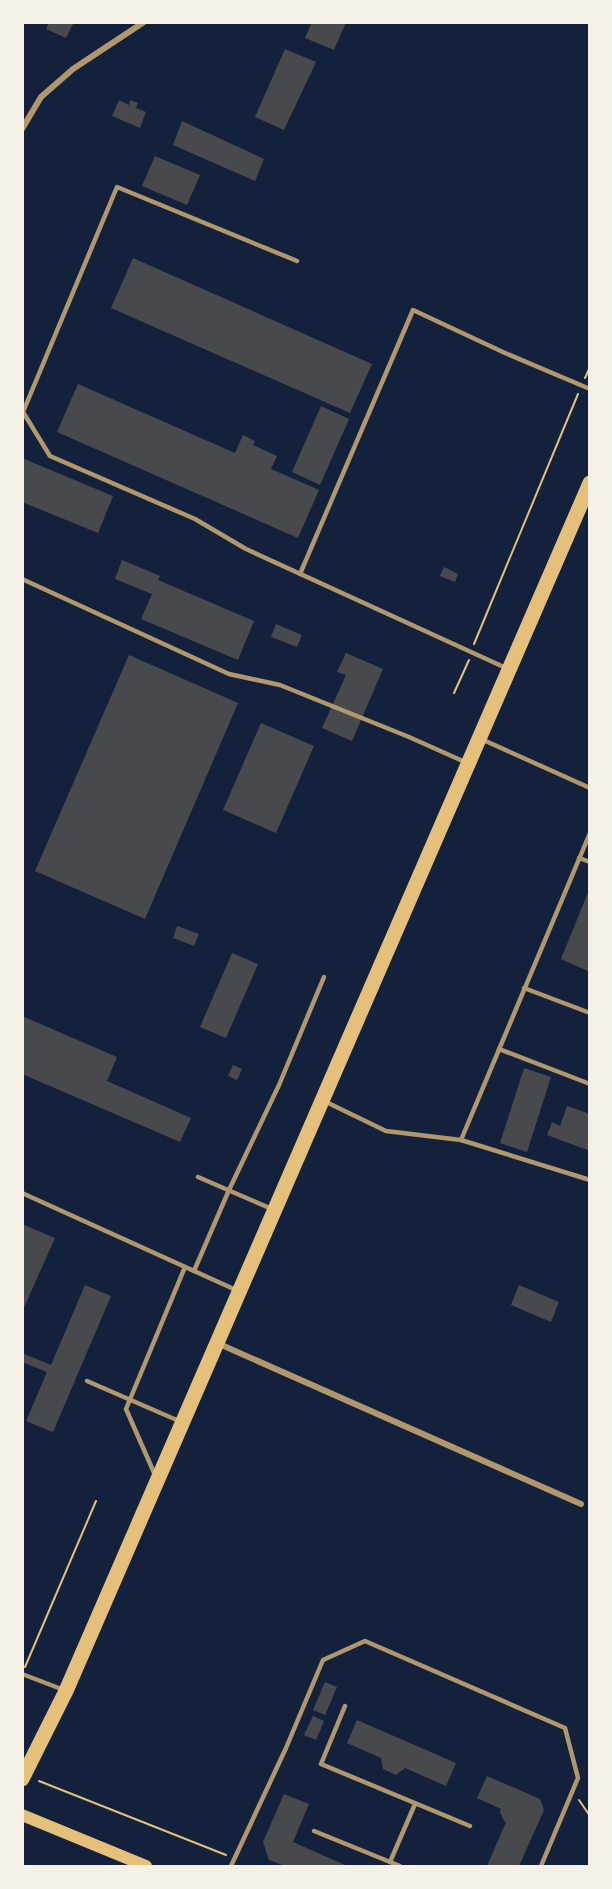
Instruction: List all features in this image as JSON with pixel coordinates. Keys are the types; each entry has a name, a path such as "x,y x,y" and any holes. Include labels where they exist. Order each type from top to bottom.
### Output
{"main road":[{"path":"23,1777 66,1691 590,483"},
{"path":"22,1815 146,1866"}],"street":[{"path":"22,129 41,97 65,76 144,22"},
{"path":"216,1342 581,1504"}],"lane":[{"path":"297,261 117,187 24,402 23,412 50,456 195,519 246,549 508,669"},
{"path":"300,574 413,310 590,389"},
{"path":"22,579 229,674 280,685 468,764"},
{"path":"479,738 590,788"},
{"path":"460,1140 590,832"},
{"path":"579,858 590,862"},
{"path":"194,1271 229,1190 279,1085 324,977"},
{"path":"524,988 590,1013"},
{"path":"499,1049 590,1084"},
{"path":"322,1100 386,1131 460,1140 590,1180"},
{"path":"198,1177 274,1210"},
{"path":"22,1193 239,1291"},
{"path":"157,1480 126,1409 185,1267"},
{"path":"87,1381 182,1422"},
{"path":"231,1866 286,1748 323,1660 365,1641 566,1728 578,1778 541,1866"},
{"path":"22,1673 66,1691"},
{"path":"345,1706 321,1764 470,1826"},
{"path":"390,1862 415,1804"},
{"path":"314,1831 400,1866"}],"path":[{"path":"454,693 590,368"},
{"path":"22,1673 96,1502"},
{"path":"23,1777 235,1859"},
{"path":"573,1791 590,1816"}],"building":[{"path":"49,22 74,22 66,38 46,29"},
{"path":"312,22 346,22 334,50 305,38"},
{"path":"285,49 316,62 284,130 255,117"},
{"path":"119,100 129,105 130,100 138,103 136,108 146,112 140,128 112,116"},
{"path":"182,121 264,159 255,181 173,145"},
{"path":"155,156 200,175 187,205 142,186"},
{"path":"133,258 372,364 350,413 111,308"},
{"path":"78,384 235,453 243,435 255,441 253,445 277,456 271,469 319,490 298,538 57,432"},
{"path":"321,406 349,419 320,485 292,472"},
{"path":"22,458 113,496 98,533 22,502"},
{"path":"122,560 160,576 158,580 254,621 238,660 141,619 152,594 115,579"},
{"path":"444,567 458,574 455,582 440,576"},
{"path":"276,624 302,635 297,647 271,637"},
{"path":"346,653 383,669 352,741 322,728 346,675 337,672"},
{"path":"129,655 238,703 145,919 35,871"},
{"path":"261,723 314,746 276,833 223,810"},
{"path":"590,890 590,972 561,959"},
{"path":"177,926 199,934 194,946 173,938"},
{"path":"232,953 258,964 226,1038 200,1027"},
{"path":"22,1016 117,1057 107,1081 191,1118 180,1142 22,1074"},
{"path":"233,1065 242,1069 237,1080 228,1076"},
{"path":"524,1068 551,1077 527,1152 500,1143"},
{"path":"567,1106 590,1114 590,1151 547,1135 552,1122 560,1126"},
{"path":"22,1224 55,1238 22,1312"},
{"path":"85,1285 111,1296 53,1432 26,1421 47,1372 22,1362 22,1353 51,1365"},
{"path":"519,1285 559,1302 551,1322 511,1305"},
{"path":"325,1682 337,1687 325,1715 313,1710"},
{"path":"313,1716 324,1721 316,1740 304,1735"},
{"path":"357,1720 456,1763 446,1786 405,1768 396,1775 383,1769 381,1758 347,1743"},
{"path":"487,1776 540,1799 544,1810 519,1866 487,1866 506,1822 500,1812 501,1809 477,1798"},
{"path":"284,1794 309,1804 293,1842 345,1866 285,1866 269,1860 263,1842"}]}
